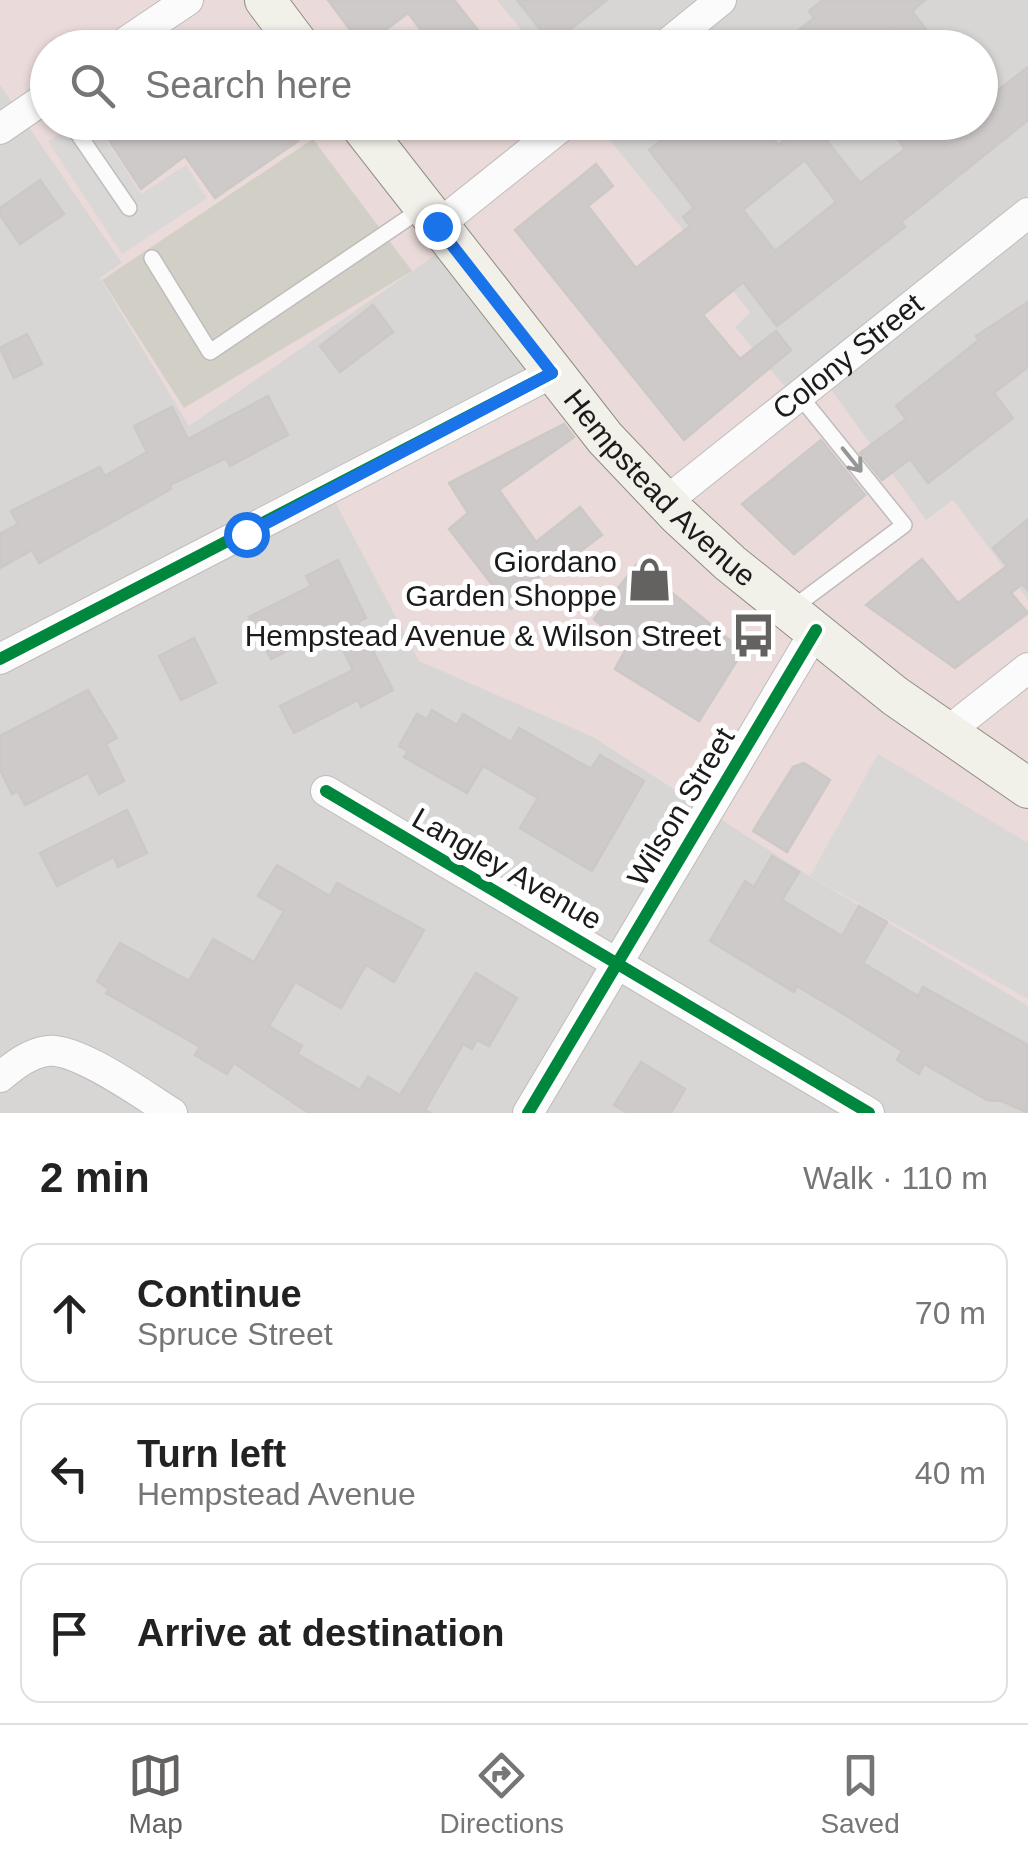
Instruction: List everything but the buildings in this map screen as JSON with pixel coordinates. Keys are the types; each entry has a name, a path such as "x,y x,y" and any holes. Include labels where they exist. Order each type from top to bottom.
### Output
{"main road":[{"path":"265,0 288,30"},
{"name":"Hempstead Avenue","path":"372,140 606,438 730,563 895,696 1028,788"}],"street":[{"path":"144,30 188,0"},
{"path":"684,30 721,0"},
{"path":"0,128 30,108"},
{"path":"430,217 541,140"},
{"name":"Colony Street","path":"668,500 1028,213"},
{"path":"0,659 552,373"},
{"name":"Wilson Street","path":"528,1113 618,962 803,620"},
{"path":"947,732 1028,668"},
{"name":"Langley Avenue","path":"326,791 869,1113"},
{"path":"0,1077 24,1058 51,1050 81,1059 172,1113"}],"lane":[{"path":"82,140 129,208"},
{"path":"152,258 210,352 430,217"},
{"path":"799,396 904,525 803,620"}],"shaded area":[{"path":"0,0 1028,0 1028,1113 0,1113"},
{"path":"0,0 497,0 521,30 30,30 30,129 0,85"},
{"path":"38,140 610,140 750,312 735,327 790,393 818,372 926,520 953,500 1028,600 1028,1006 806,874 593,737 419,661 331,494 551,380 447,247 189,426 100,278 122,263"},
{"path":"106,140 141,194 186,165 207,198 122,254 48,141"},
{"path":"312,140 412,271 184,408 102,280"},
{"path":"878,754 1028,843 1028,999 810,876"}],"cycle path":[{"path":"0,659 552,373"},
{"path":"528,1113 816,630"},
{"path":"326,791 869,1113"}],"place":[{"name":"Giordano Garden Shoppe","path":"650,579"},
{"name":"Hempstead Avenue & Wilson Street","path":"754,636"}],"route":[{"path":"246,534 552,373 437,226"}]}
